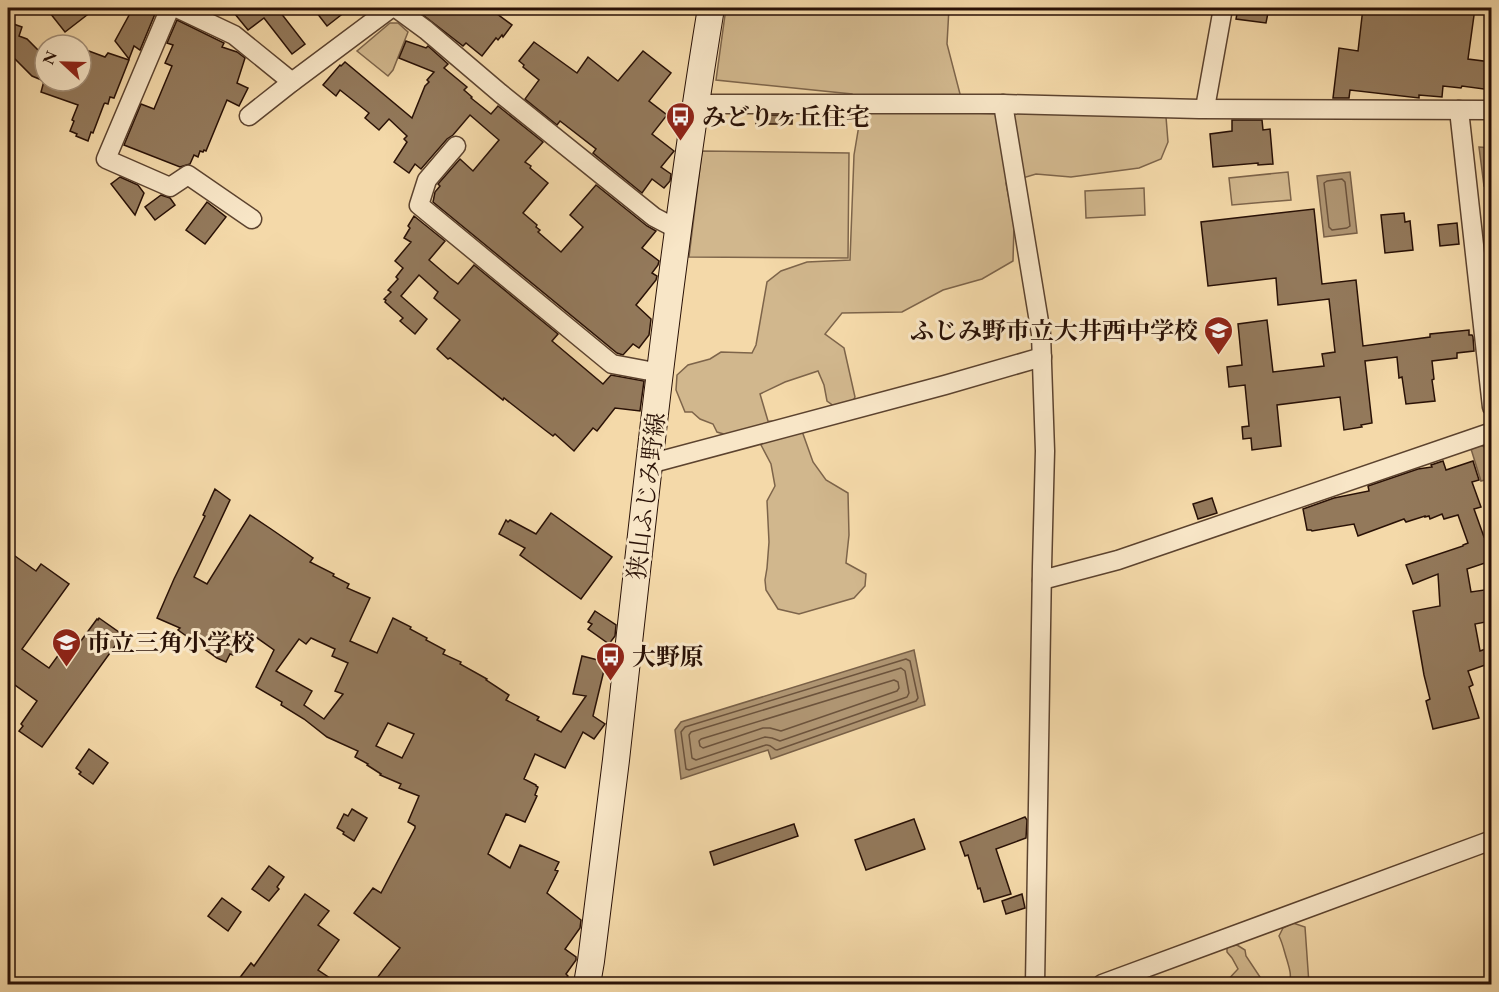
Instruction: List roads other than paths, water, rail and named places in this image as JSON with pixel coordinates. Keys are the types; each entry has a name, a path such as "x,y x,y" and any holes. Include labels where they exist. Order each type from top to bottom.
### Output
{"main road":[{"name":"狭山ふじみ野線","path":"586,984 591,961 616,759 677,229 708,10"}],"street":[{"path":"170,8 106,159 170,187 188,175 252,219"},
{"path":"177,8 234,35 292,82"},
{"path":"249,116 391,8"},
{"path":"396,8 654,217 677,229"},
{"path":"1205,108 1223,8"},
{"path":"695,104 1003,104 1491,110"},
{"path":"1003,104 1041,334 1046,451 1035,984"},
{"path":"1459,110 1491,407"},
{"path":"456,146 427,180 419,205 612,364 660,373"},
{"path":"649,464 1042,357"},
{"path":"1042,580 1118,560 1491,432"},
{"path":"1102,984 1491,840"}],"water":[{"path":"1479,147 1491,148 1491,205 1490,191 1484,186"},
{"path":"1350,172 1357,233 1324,237 1317,176"},
{"path":"1491,205 1491,214 1486,214 1486,210"},
{"path":"1481,445 1486,448 1489,479 1481,481 1471,449"},
{"path":"914,650 925,705 771,759 768,750 681,779 675,730 681,722"}],"place":[{"name":"みどりヶ丘住宅","path":"681,142"},
{"name":"ふじみ野市立大井西中学校","path":"1219,356"},
{"name":"市立三角小学校","path":"66,668"},
{"name":"大野原","path":"611,682"}]}
